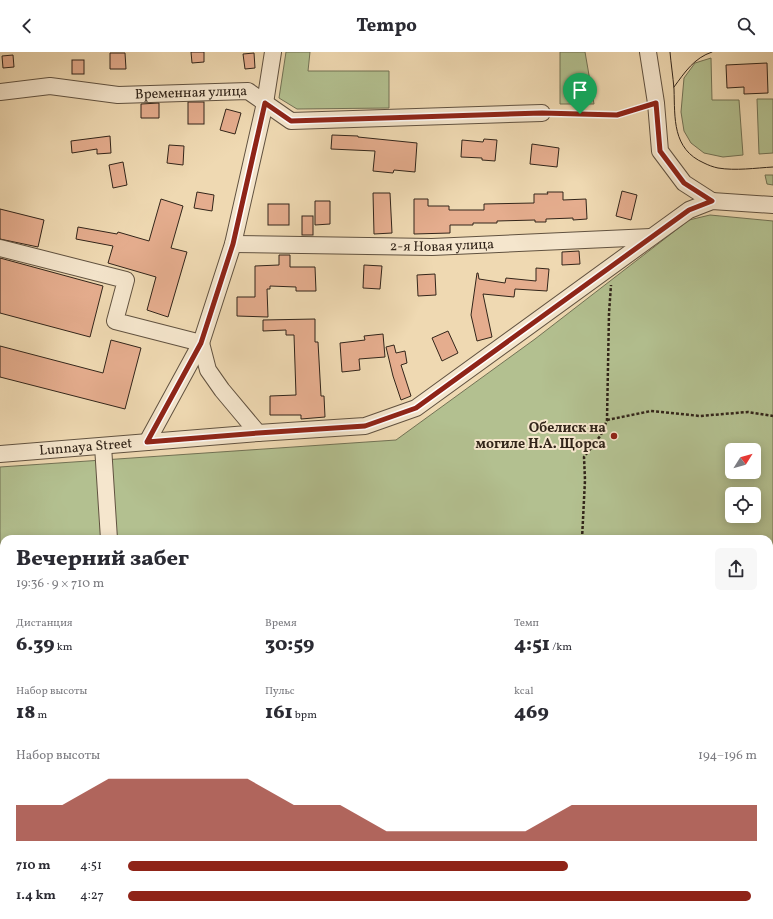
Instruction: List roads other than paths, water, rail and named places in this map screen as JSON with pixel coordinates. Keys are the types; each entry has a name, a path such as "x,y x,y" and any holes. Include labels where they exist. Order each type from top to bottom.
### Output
{"street":[{"path":"147,442 201,343 233,244 265,103 273,52"},
{"path":"648,52 656,103 660,151 684,183 712,201"},
{"name":"Временная улица","path":"0,92 50,86 118,95 248,91 291,121 542,113"},
{"name":"Lunnaya Street","path":"0,454 258,433 365,426 416,408 689,210 712,201 773,205"},
{"name":"2-я Новая улица","path":"233,244 432,247 651,237"},
{"path":"0,248 126,280 115,321 201,343"},
{"path":"201,343 208,370 222,390 258,433"},
{"path":"103,446 109,535"}],"tram line":[{"path":"670,52 674,89 675,121 677,132 686,150 704,163 718,168 739,169 773,167"},
{"path":"674,87 695,62 712,52"}],"place":[{"name":"Обелиск на могиле Н.А. Щорса","path":"614,436"}]}
